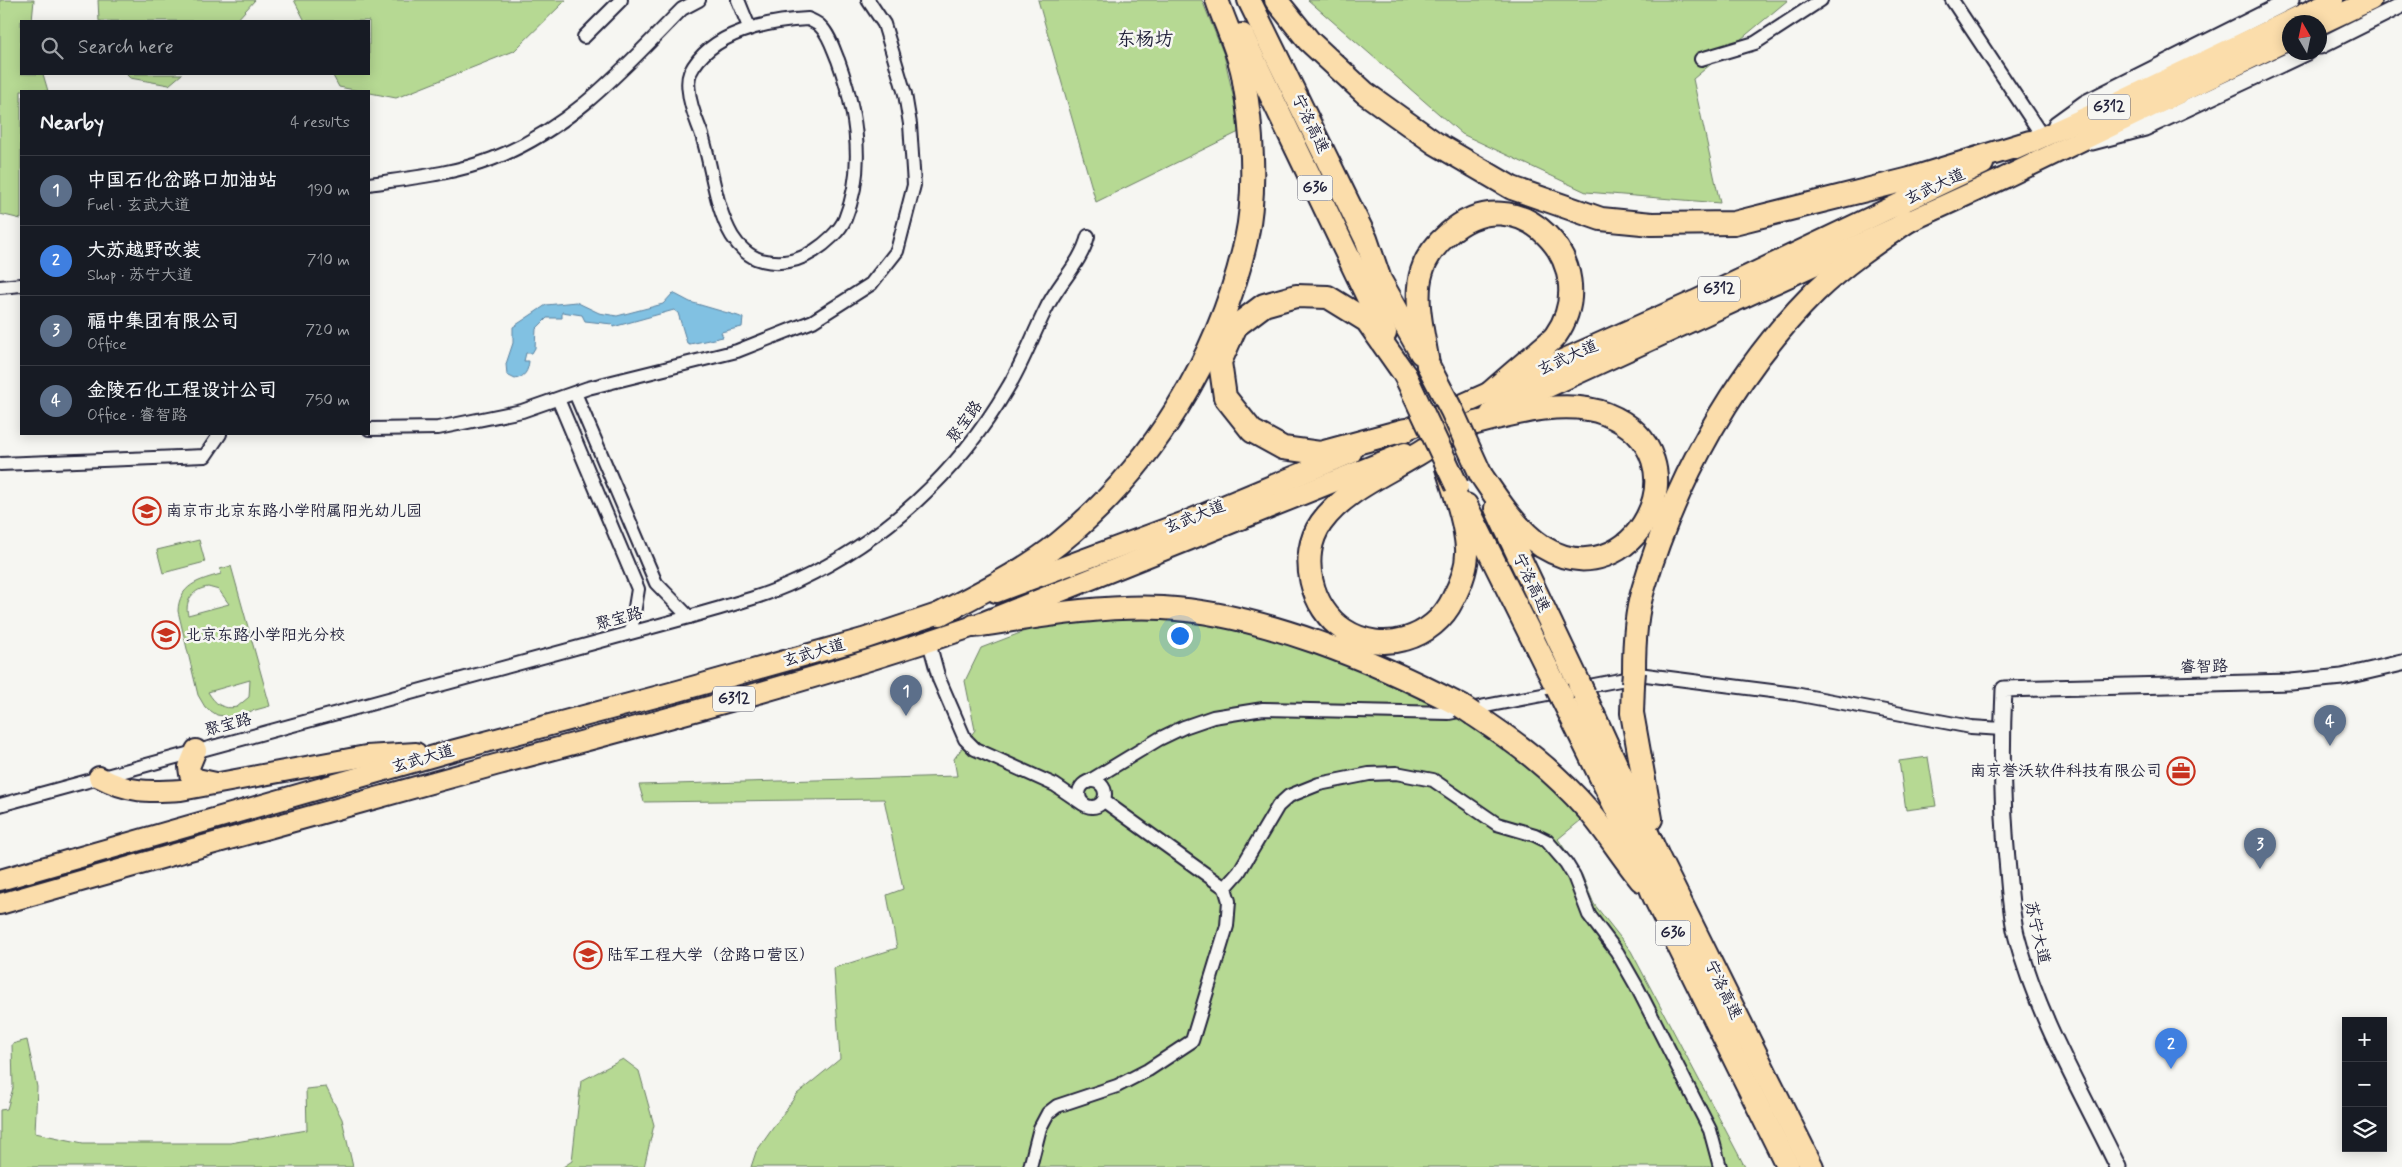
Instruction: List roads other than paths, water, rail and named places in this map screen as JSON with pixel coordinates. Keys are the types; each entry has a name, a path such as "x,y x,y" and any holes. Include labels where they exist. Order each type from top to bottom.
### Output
{"highway":[{"path":"940,614 1017,574 1059,543 1095,511 1140,459 1171,418 1204,360 1230,295 1246,239 1250,199 1251,136 1243,73 1217,0"},
{"name":"宁洛高速","path":"1226,0 1446,462 1455,487 1635,847 1654,896 1788,1167"},
{"name":"宁洛高速","path":"1250,0 1366,239 1380,280 1452,411 1504,528 1581,688 1659,859 1812,1167"},
{"path":"1276,0 1309,41 1365,92 1435,143 1512,188 1601,219 1652,224 1734,223 1910,179 2035,138"},
{"name":"玄武大道","path":"0,880 455,750 678,691 863,639 940,614 1185,522 1405,430 1695,301 2035,138 2187,70 2333,0"},
{"path":"2327,21 2371,0"},
{"name":"玄武大道","path":"0,904 286,822 689,713 928,642 974,626 1418,448 2054,153 2282,43"},
{"path":"1428,365 1418,301 1422,270 1436,244 1458,225 1486,214 1513,215 1534,222 1550,238 1563,258 1571,287 1567,311 1555,336 1490,393"},
{"path":"1659,859 1643,782 1632,713 1634,641 1646,583 1663,533 1688,476 1723,411 1771,340 1816,291 1879,240 1908,221"},
{"path":"1405,375 1367,321 1328,297 1296,296 1264,305 1236,326 1220,362 1225,397 1252,431 1283,448 1320,452 1405,430"},
{"path":"1455,487 1467,550 1462,580 1442,618 1426,630 1407,639 1383,642 1363,639 1344,630 1327,614 1313,590 1309,565 1310,550 1321,523 1340,503 1376,477 1417,455 1456,430 1517,413 1552,408 1581,409 1605,413 1627,427 1644,442 1651,453 1657,479 1654,506 1634,538 1618,549 1602,556 1568,557 1542,546 1525,530 1503,508 1482,475"},
{"path":"974,626 1113,610 1163,608 1210,615 1271,628 1348,654 1467,710 1520,745 1566,786 1589,811 1654,896"},
{"path":"196,750 189,767 190,774 197,779 220,784"},
{"path":"99,777 119,788 150,792 181,790 366,756 455,750"}],"street":[{"path":"584,37 621,0"},
{"path":"370,184 439,174 492,160 542,135 589,102 682,9 699,0"},
{"path":"738,0 749,27"},
{"path":"370,428 438,428 522,411 575,393 658,369 737,351 813,322 871,284 897,251 914,185 910,124 905,94 884,24 868,0"},
{"path":"1701,59 1755,43 1821,0"},
{"path":"1952,0 2035,138 2085,103 2290,0"},
{"path":"2327,42 2402,5"},
{"path":"808,19 822,27 835,52 852,104 857,158 854,193 844,221 825,244 801,259 785,263 760,259 744,251 732,237 724,220 688,91 689,75 698,61 708,51 749,27 780,20 808,19"},
{"path":"2054,153 2145,128 2290,60"},
{"name":"聚宝路","path":"0,805 689,617 750,599 797,581 832,563 882,532 938,482 976,438 1008,388 1048,303 1084,250 1088,236"},
{"path":"0,287 20,285"},
{"path":"575,393 656,583 689,617"},
{"path":"558,399 638,589 630,632"},
{"path":"0,464 205,456 219,435"},
{"path":"928,642 939,679 965,739 975,750 1055,785 1083,804 1094,807 1104,797 1110,768"},
{"name":"睿智路","path":"2004,689 2291,682 2342,677 2402,663"},
{"path":"1083,804 1079,794 1086,783 1159,739 1186,726 1213,717 1263,709 1449,713 1646,676 1795,694 1934,720 2002,729"},
{"name":"苏宁大道","path":"2004,689 2002,729 2006,846 2016,936 2040,1004 2118,1167"},
{"path":"1225,888 1239,872 1278,806 1288,796 1319,784 1369,774 1396,774 1433,780 1497,824 1541,838 1566,863 1574,876 1589,915 1617,952 1637,987 1710,1130 1720,1167"},
{"path":"1030,1167 1040,1128 1048,1113 1057,1106 1117,1086 1148,1070 1192,1041 1227,926 1229,901 1225,888 1104,797 1100,783 1086,783 1071,787 1055,785"}],"water":[{"path":"673,293 690,302 743,318 742,327 721,332 723,337 690,344 687,343 678,313 674,310 613,327 612,324 585,321 582,315 562,312 562,318 547,318 536,329 535,348 532,353 526,353 524,361 529,361 525,373 515,379 507,375 506,364 513,343 513,327 546,305 576,302 599,313 617,316 663,304"}],"place":[{"name":"南京市北京东路小学附属阳光幼儿园","path":"147,511"},
{"name":"北京东路小学阳光分校","path":"166,635"},
{"name":"中国石化岔路口加油站","path":"906,716"},
{"name":"金陵石化工程设计公司","path":"2330,746"},
{"name":"南京誉沃软件科技有限公司","path":"2181,771"},
{"name":"福中集团有限公司","path":"2260,869"},
{"name":"陆军工程大学（岔路口营区）","path":"588,955"},
{"name":"大苏越野改装","path":"2171,1069"}],"district":[{"name":"东杨坊","path":"1145,39"}]}
